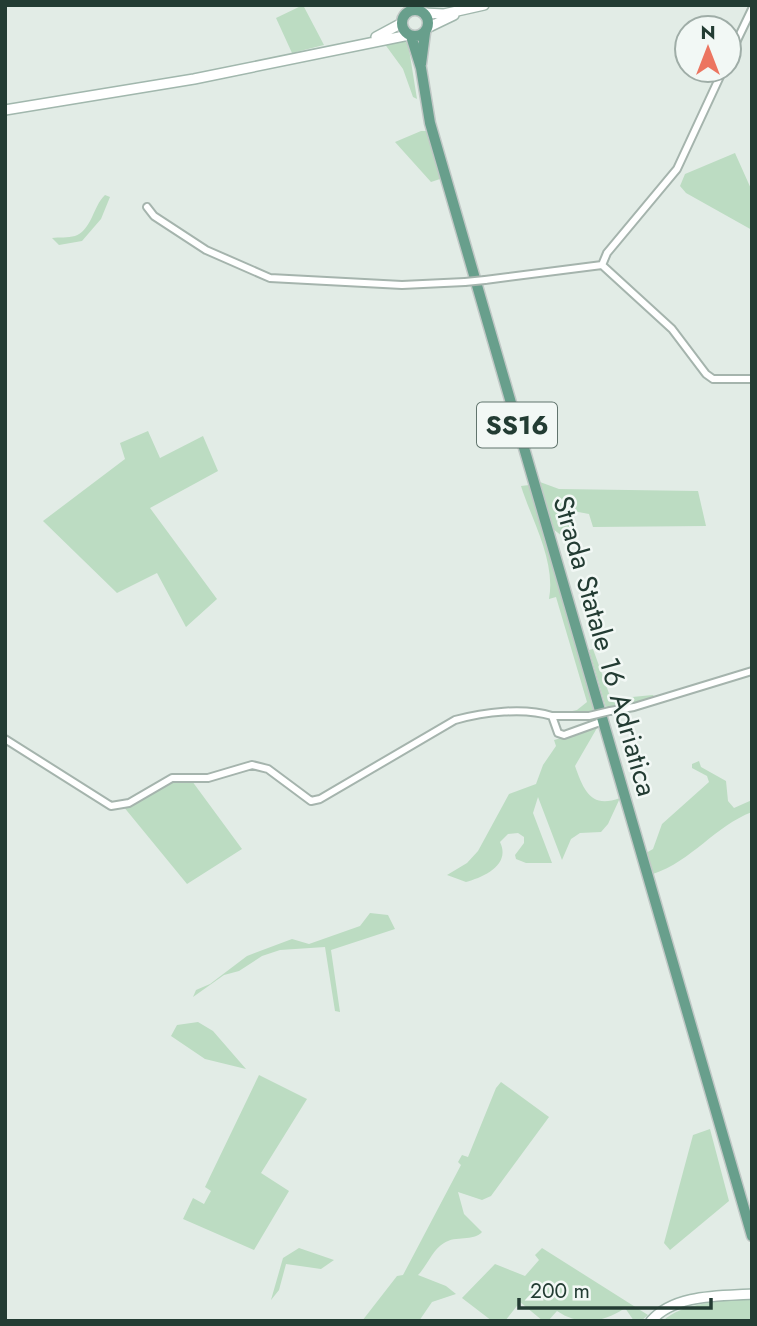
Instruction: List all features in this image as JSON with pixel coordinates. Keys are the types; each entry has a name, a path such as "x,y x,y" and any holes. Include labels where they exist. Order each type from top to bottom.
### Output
{"main road":[{"path":"406,14 421,10"},
{"name":"SS16","path":"421,10 426,30"},
{"name":"SS16","path":"406,14 410,35"},
{"path":"410,35 426,30"},
{"name":"Strada Statale 16 Adriatica","path":"421,68 426,30"},
{"name":"Strada Statale 16 Adriatica","path":"410,35 421,68 430,123 752,1236"}],"street":[{"path":"426,30 460,12 484,5"},
{"path":"743,28 752,9"},
{"path":"421,10 460,12"},
{"path":"365,42 406,14"},
{"path":"5,110 262,66 365,42 410,35"},
{"path":"602,265 607,253 677,169 716,84"},
{"path":"147,206 154,216 206,250 270,278 402,285 465,282 602,265 672,329 706,374 713,379 752,379"},
{"path":"5,739 111,806 129,803 172,778 208,778 252,765 268,769 311,801 320,799 456,720 472,715 516,713 589,716 634,707 752,671"},
{"path":"552,716 558,733 564,735 604,724"},
{"path":"651,1321 665,1310 704,1298 752,1294"},
{"path":"657,1321 665,1310"}],"green space":[{"path":"303,5 324,45 292,53 276,18"},
{"path":"404,39 408,43 417,99 413,97 403,69 384,43"},
{"path":"427,131 440,179 431,182 395,142"},
{"path":"735,153 752,191 752,230 686,193 680,186 685,174"},
{"path":"105,195 110,197 101,219 82,241 59,245 52,238 72,237 81,233"},
{"path":"148,431 160,458 203,436 218,471 150,508 217,599 186,627 157,573 117,593 43,521 125,459 120,443"},
{"path":"540,482 559,489 698,491 706,526 593,527 589,514 573,511 571,543 553,529"},
{"path":"529,485 595,711 563,713 577,710 587,702 556,597 549,599 546,556 521,486"},
{"path":"593,649 611,699 653,695 655,698 606,708 589,650"},
{"path":"597,728 575,766 590,796 602,801 620,798 608,824 601,832 580,833 571,839 562,860 538,797 533,813 552,863 526,863 516,859 515,855 524,843 524,837 518,833 508,834 500,842 502,857 494,869 466,882 447,875 467,863 478,851 509,794 536,784 543,765 556,746 554,740"},
{"path":"699,761 701,767 726,781 728,801 734,808 752,800 752,812 726,826 680,861 653,874 646,853 653,849 662,824 709,782 707,776 692,768 692,764"},
{"path":"171,780 192,781 242,849 187,884 123,806"},
{"path":"370,913 388,915 395,929 331,950 340,1012 335,1011 325,947 280,950 262,956 239,971 224,975 193,997 196,990 210,984 247,956 292,939 309,944 360,926"},
{"path":"198,1022 213,1031 246,1069 205,1059 171,1036 177,1025"},
{"path":"259,1075 307,1099 261,1173 289,1191 254,1250 183,1219 193,1198 204,1204 211,1191 205,1187"},
{"path":"501,1082 549,1117 491,1196 482,1200 458,1192 464,1214 482,1232 474,1237 444,1243 418,1275 446,1286 456,1294 432,1302 419,1321 362,1321 397,1276 403,1275 461,1165 458,1162 462,1155 468,1157 496,1088"},
{"path":"710,1129 729,1201 670,1250 664,1243 693,1135"},
{"path":"299,1248 334,1260 321,1269 286,1264 279,1290 271,1300 283,1258"},
{"path":"542,1248 648,1315 641,1321 634,1321 625,1308 608,1317 582,1321 557,1311 548,1321 543,1321 520,1302 505,1321 492,1321 462,1298 495,1264 525,1276 539,1260 535,1255"},
{"path":"752,1298 752,1321 663,1321 692,1306"}]}
